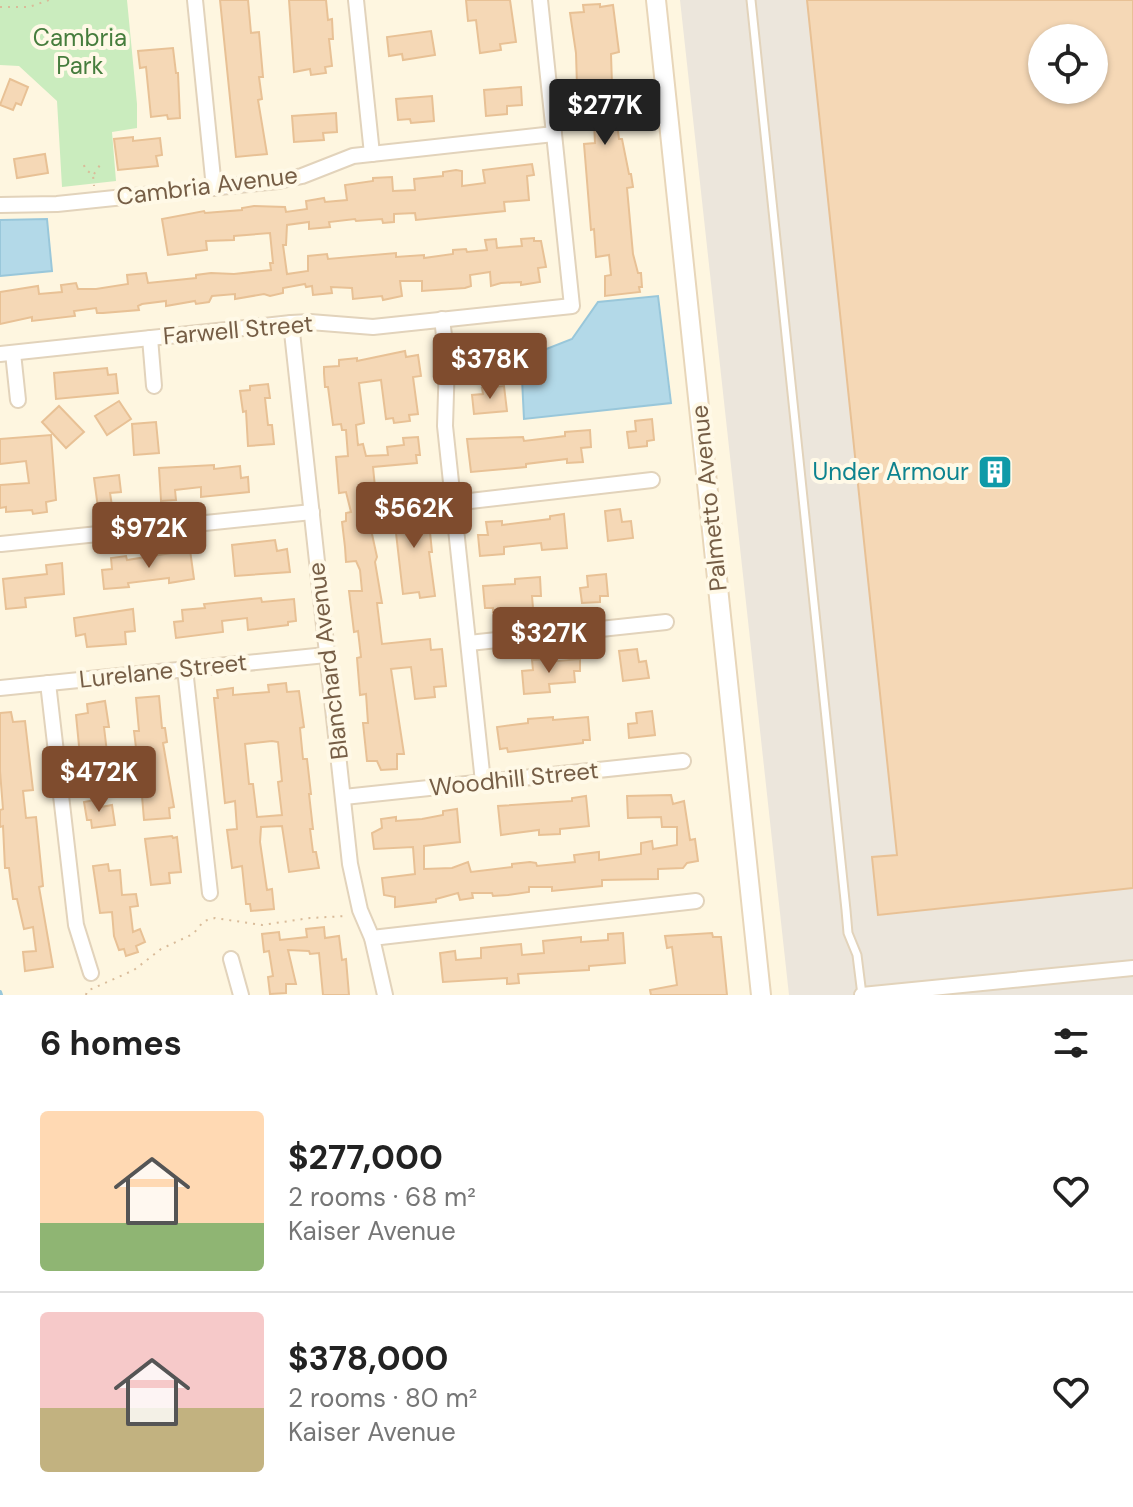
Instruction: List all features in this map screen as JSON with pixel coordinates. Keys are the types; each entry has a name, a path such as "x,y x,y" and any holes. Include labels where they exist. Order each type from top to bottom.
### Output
{"street":[{"path":"195,0 214,188"},
{"path":"356,0 372,154"},
{"path":"540,0 554,134"},
{"name":"Palmetto Avenue","path":"656,0 761,995"},
{"name":"Cambria Avenue","path":"0,205 57,204 291,179 346,157 554,134"},
{"name":"Farwell Street","path":"6,354 291,323 324,322 358,327 572,306 554,134"},
{"path":"442,319 447,370 445,426 483,782"},
{"name":"Blanchard Avenue","path":"291,323 351,875 372,938 385,995"},
{"path":"150,338 154,386"},
{"path":"6,354 18,400"},
{"path":"453,503 652,480"},
{"path":"1,544 312,512"},
{"path":"469,643 666,622"},
{"name":"Lurelane Street","path":"0,688 326,655"},
{"path":"185,669 210,893"},
{"path":"48,683 76,925 91,973"},
{"name":"Woodhill Street","path":"344,797 683,761"},
{"path":"372,938 696,901"},
{"path":"231,959 241,995"},
{"path":"862,995 1133,968"}],"lane":[{"path":"751,0 847,925 857,955 862,995"}],"path":[{"path":"0,7 29,7 49,0"},
{"path":"84,165 93,175"},
{"path":"94,187 93,175 100,165"},
{"path":"86,995 87,991 134,970 161,949 193,934 204,921 215,918 262,925 362,915"}],"shaded area":[{"name":"Under Armour","path":"680,0 1133,0 1133,995 789,995"}],"green space":[{"name":"Cambria Park","path":"0,0 127,0 137,128 112,132 116,181 62,187 57,101 19,66 0,65"}],"water":[{"path":"47,219 52,271 0,276 0,220"},
{"path":"658,296 671,403 524,419 521,359 572,339 598,302"}],"building":[{"path":"220,0 248,0 251,33 259,32 263,77 259,77 262,99 258,100 267,154 236,157"},
{"path":"289,0 326,0 328,20 332,19 333,39 329,39 332,66 325,67 326,73 311,75 310,69 294,72"},
{"path":"466,0 510,0 516,42 500,44 501,50 480,53 476,20 468,21"},
{"name":"Under Armour","path":"807,0 1133,0 1133,888 878,915 872,857 897,855"},
{"path":"600,4 600,7 613,5 619,52 611,54 612,85 619,139 622,139 633,187 627,188 633,254 638,273 641,273 642,287 639,287 640,292 605,296 605,276 611,275 609,255 596,257 584,144 595,143 594,123 580,124 578,119 576,53 570,13 584,12 583,5"},
{"path":"431,31 435,55 403,60 402,54 389,56 387,37"},
{"path":"173,48 178,73 180,118 168,119 167,115 151,117 146,67 140,68 138,51"},
{"path":"10,79 28,87 21,105 16,103 13,110 0,105"},
{"path":"521,87 522,105 507,106 507,114 486,116 484,90"},
{"path":"432,96 434,121 411,123 410,119 398,120 396,99"},
{"path":"336,113 337,132 323,133 324,140 294,142 292,116"},
{"path":"133,137 133,141 160,138 162,155 156,156 158,166 118,170 114,139"},
{"path":"45,154 48,173 17,178 14,159"},
{"path":"532,164 534,175 527,176 529,200 504,202 505,211 416,220 415,213 394,214 394,222 355,219 329,222 330,227 309,229 309,222 287,225 286,245 283,245 287,274 308,271 308,256 327,254 328,259 396,253 396,257 424,255 424,258 453,254 453,250 487,250 485,240 496,239 497,248 522,246 521,239 534,238 534,241 541,241 546,267 538,268 540,282 491,286 490,272 470,275 471,286 465,288 422,291 422,281 400,281 402,296 383,300 382,296 353,299 352,288 331,287 332,293 313,295 312,286 306,287 305,284 283,288 283,293 270,296 264,294 235,299 235,294 212,296 209,302 166,306 166,301 142,304 138,306 139,310 103,313 97,313 96,308 74,311 75,316 32,321 32,317 0,324 0,292 38,286 39,294 62,292 61,285 76,283 78,289 96,289 128,284 127,275 146,273 148,283 196,278 196,275 211,273 271,270 270,233 234,236 234,240 206,241 207,250 168,255 162,219 254,206 285,207 286,212 307,209 306,201 324,198 325,202 347,200 345,185 373,181 373,178 392,177 393,191 415,190 414,179 443,176 443,172 456,170 462,171 462,186 485,183 483,170"},
{"path":"405,351 406,357 418,355 421,376 413,377 418,414 409,415 410,421 394,423 393,418 386,419 381,380 359,383 364,423 356,425 358,445 363,444 366,456 388,455 387,447 404,445 403,438 418,437 420,455 416,455 417,463 373,467 375,487 369,488 370,501 365,502 377,557 375,562 382,603 377,603 382,644 430,639 431,650 442,649 446,686 434,687 435,697 415,699 411,667 391,669 404,754 397,754 397,769 381,770 377,761 367,761 363,723 368,723 366,694 360,695 357,658 361,657 358,631 354,632 349,591 362,591 360,570 356,561 346,562 342,522 346,521 346,513 351,512 346,492 339,493 336,457 348,456 346,430 342,430 341,424 333,425 324,367 339,366 339,360 357,358 357,361"},
{"path":"107,368 108,375 116,374 118,393 56,399 54,373"},
{"path":"268,384 270,398 265,398 274,444 248,446 246,411 243,412 240,391 250,390 250,386"},
{"path":"504,386 507,411 474,414 472,395 483,394 482,388"},
{"path":"119,401 131,419 107,435 95,416"},
{"path":"59,406 84,432 66,448 42,422"},
{"path":"652,419 654,440 647,441 647,446 629,448 627,432 636,431 635,421"},
{"path":"156,422 159,453 134,455 132,424"},
{"path":"590,430 591,447 581,448 583,462 567,463 567,459 526,464 526,467 471,472 467,439 523,437 524,441"},
{"path":"51,435 56,500 46,502 47,512 6,512 6,507 0,508 0,485 29,483 26,461 0,464 0,439"},
{"path":"214,465 214,469 240,466 241,478 248,477 249,492 201,497 201,487 175,490 176,500 161,501 159,468"},
{"path":"119,475 121,492 110,493 112,506 98,508 94,478"},
{"path":"421,504 422,512 428,512 435,596 420,598 419,592 403,594 393,507"},
{"path":"620,509 622,522 631,521 633,538 608,541 605,511"},
{"path":"564,514 567,548 542,550 541,543 504,547 504,554 480,556 478,535 488,535 486,522 502,521 502,525 550,519 550,516"},
{"path":"275,540 277,551 287,549 290,572 235,576 232,545"},
{"path":"190,550 194,579 169,583 169,578 104,589 102,570 112,569 111,558 126,556 127,560"},
{"path":"62,563 64,594 25,598 26,607 6,609 3,579 47,574 46,565"},
{"path":"606,574 608,596 600,596 600,602 582,603 580,588 588,587 587,576"},
{"path":"540,577 541,596 532,596 533,608 493,612 493,608 485,608 483,586 515,584 515,579"},
{"path":"261,598 262,602 294,599 296,621 288,622 288,625 248,630 247,618 222,621 223,632 176,638 174,622 183,621 182,610 205,608 204,604"},
{"path":"133,609 135,631 125,632 126,644 87,647 85,634 76,636 74,618"},
{"path":"637,649 639,662 646,661 649,678 623,681 619,651"},
{"path":"547,659 547,662 580,659 580,671 574,671 575,682 549,684 550,692 524,694 522,671 533,670 532,660"},
{"path":"286,683 287,692 299,691 304,727 300,728 303,759 307,759 311,794 313,829 310,829 319,868 289,872 282,826 261,827 260,842 267,890 272,889 274,909 251,911 250,904 246,904 242,866 232,868 227,830 237,829 235,801 225,803 214,698 218,698 217,690 233,688 233,695 269,692 268,685","holes":["278,742 282,815 257,817 253,784 249,784 245,744"]},
{"path":"159,696 174,807 169,808 170,818 144,820 142,796 146,795 134,731 139,731 136,698"},
{"path":"105,701 109,727 104,727 108,761 86,763 85,755 80,756 76,715 88,713 87,704"},
{"path":"652,711 655,735 629,738 628,724 637,723 636,713"},
{"path":"11,712 13,722 25,721 33,790 23,791 26,818 36,817 43,886 39,887 53,967 25,971 23,952 36,951 33,927 24,929 17,899 13,899 9,868 5,868 3,826 0,827 0,810 3,809 0,713"},
{"path":"553,717 553,720 588,717 590,740 508,752 507,748 500,749 497,727 528,723 528,719"},
{"path":"671,795 673,804 684,801 690,840 695,839 698,861 687,863 683,868 658,869 658,879 602,880 602,886 552,891 552,887 529,887 529,892 508,895 472,893 473,898 460,900 458,893 436,899 436,902 395,907 395,897 384,895 382,878 415,874 413,847 374,849 372,833 382,828 381,819 422,819 457,809 460,842 424,846 424,869 452,868 468,862 471,872 530,862 537,866 575,862 574,855 599,852 599,860 641,854 641,843 652,841 653,849 677,845 677,827 662,827 661,817 628,818 627,796"},
{"path":"586,796 589,826 560,829 560,834 539,835 539,830 501,835 498,806 572,801 572,798"},
{"path":"100,799 101,807 112,805 115,825 92,828 91,820 87,820 84,802"},
{"path":"177,837 181,872 169,873 170,883 151,885 145,839"},
{"path":"108,864 109,871 120,870 122,895 136,894 138,906 130,907 133,932 140,929 145,942 136,946 138,952 126,956 124,949 119,950 114,936 112,912 100,913 93,866"},
{"path":"324,927 325,938 339,936 342,960 346,959 349,995 323,995 319,953 288,950 296,984 286,984 286,993 270,994 268,977 273,976 269,951 264,952 262,934 279,932 280,940 307,937 306,929"},
{"path":"623,933 625,963 589,966 589,970 518,974 519,983 507,984 507,978 443,982 440,953 455,951 456,960 481,958 481,948 521,944 522,955 544,953 543,941 581,937 581,942 608,940 608,934"},
{"path":"712,933 713,937 721,937 727,995 651,995 650,990 677,985 672,947 667,948 665,936"}],"place":[{"name":"Under Armour","path":"995,472"}]}
